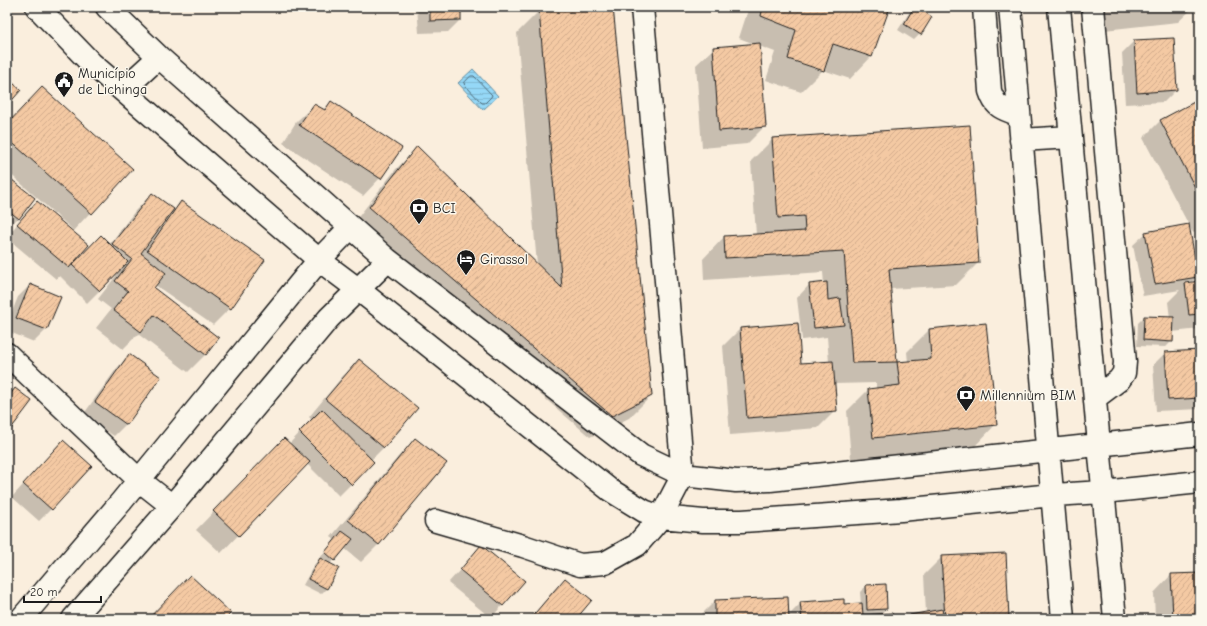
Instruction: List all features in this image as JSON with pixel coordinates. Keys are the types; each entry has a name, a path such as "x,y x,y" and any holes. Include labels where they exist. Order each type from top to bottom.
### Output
{"street":[{"path":"37,7 91,62 122,90 319,260 359,290 610,490 644,511 661,517 703,521 742,521 901,510 1200,482"},
{"path":"107,7 160,57 350,228 388,260 641,455 683,475 736,481 770,480 1200,434"},
{"path":"436,521 523,546 580,565 605,563 636,545 661,517 683,475 642,7"},
{"path":"984,7 990,91 994,102 999,106 1019,115"},
{"path":"1010,7 1063,619"},
{"path":"1059,7 1100,444 1114,619"},
{"path":"1093,7 1125,362 1124,373 1119,380 1095,398"},
{"path":"1062,37 1095,33"},
{"path":"122,90 160,57"},
{"path":"1021,140 1071,137"},
{"path":"21,619 139,480 319,260 350,228"},
{"path":"73,619 172,506 329,318 388,260"},
{"path":"7,354 139,480 172,506"}],"water":[{"path":"473,69 498,96 483,110 458,83"}],"building":[{"path":"430,7 461,7 461,20 430,21"},
{"path":"613,7 652,396 612,416 369,207 417,146 562,288 539,10"},
{"path":"763,7 890,7 872,57 833,44 824,71 788,59 796,30 761,16"},
{"path":"914,7 917,7 932,17 921,35 904,24"},
{"path":"1116,7 1142,7 1116,10"},
{"path":"1174,38 1177,90 1137,93 1134,40"},
{"path":"760,43 766,127 719,131 713,47"},
{"path":"7,78 21,90 7,106"},
{"path":"42,87 133,169 92,214 7,138 7,124"},
{"path":"331,101 402,148 381,179 299,125 314,104 325,110"},
{"path":"1196,101 1200,109 1200,197 1160,120"},
{"path":"970,125 979,263 889,269 897,362 852,363 844,251 725,258 724,236 805,231 804,216 778,218 772,138"},
{"path":"7,176 35,198 19,219 7,209"},
{"path":"152,193 174,209 141,253 166,273 154,288 219,338 206,355 154,315 141,332 113,310 128,291 115,281 132,259 112,244"},
{"path":"37,201 89,245 69,268 17,224"},
{"path":"181,201 265,260 231,309 147,250"},
{"path":"1189,224 1198,277 1155,284 1145,232"},
{"path":"101,235 128,262 100,291 72,265"},
{"path":"1200,281 1200,314 1189,315 1185,283"},
{"path":"827,282 828,300 840,298 844,325 814,328 809,284"},
{"path":"30,284 61,297 47,330 16,318"},
{"path":"1144,316 1174,317 1173,342 1143,340"},
{"path":"798,323 801,363 833,361 837,411 747,418 740,328"},
{"path":"986,323 997,425 873,438 868,389 900,385 897,362 931,359 929,329"},
{"path":"1200,350 1200,398 1168,400 1165,352"},
{"path":"129,354 161,377 127,425 95,402"},
{"path":"359,359 418,408 384,448 325,399"},
{"path":"15,388 32,401 7,434 7,399"},
{"path":"322,409 374,462 352,485 299,432"},
{"path":"284,438 310,462 239,536 213,511"},
{"path":"415,438 447,463 379,545 348,520"},
{"path":"63,440 92,466 52,510 23,484"},
{"path":"342,531 353,539 335,561 325,552"},
{"path":"481,545 525,581 503,606 460,570"},
{"path":"1006,553 1009,619 945,619 941,556"},
{"path":"320,558 339,568 327,589 308,579"},
{"path":"1200,573 1200,619 1173,619 1171,574"},
{"path":"190,575 231,613 225,619 148,619"},
{"path":"565,578 592,600 576,619 530,619"},
{"path":"886,584 887,609 867,610 866,585"},
{"path":"788,597 789,619 715,619 715,600"},
{"path":"844,599 844,604 862,603 863,615 892,613 893,619 802,619 800,602"},
{"path":"942,609 944,619 911,619 910,615"}],"place":[{"name":"Município de Lichinga","path":"64,98"},
{"name":"BCI","path":"419,225"},
{"name":"Girassol","path":"466,276"},
{"name":"Millennium BIM","path":"966,412"}]}
